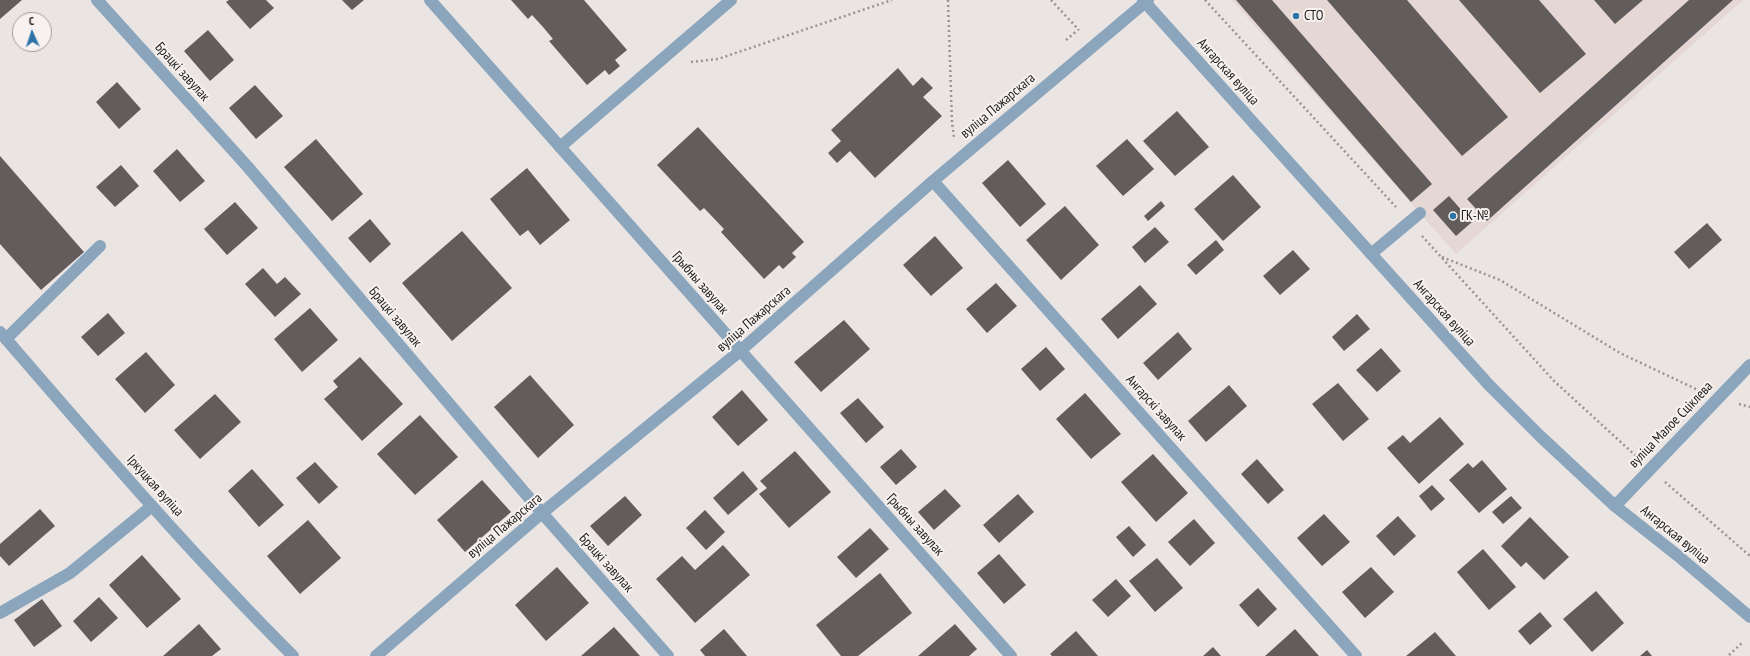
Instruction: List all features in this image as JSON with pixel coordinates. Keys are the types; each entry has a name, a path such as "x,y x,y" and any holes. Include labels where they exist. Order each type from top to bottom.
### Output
{"street":[{"name":"Брацкі завулак","path":"97,0 247,166 542,513 668,656"},
{"name":"Грыбны завулак","path":"430,0 1011,656"},
{"path":"560,147 731,0"},
{"name":"вуліца Пажарскага","path":"376,656 542,513 740,351 957,160 1146,1"},
{"name":"Ангарская вуліца","path":"1146,1 1489,385 1540,436 1615,506 1677,555 1750,617"},
{"name":"Ангарскі завулак","path":"933,181 1356,656"},
{"path":"1372,254 1420,213"},
{"path":"3,336 100,246"},
{"name":"Іркуцкая вуліца","path":"3,336 152,506 253,616 293,656"},
{"name":"вуліца Малое Сціклева","path":"1615,506 1750,365"},
{"path":"0,613 70,573 152,506"}],"path":[{"path":"655,65 718,59 892,0"},
{"path":"948,0 952,123 957,160"},
{"path":"1206,0 1554,381 1650,469 1750,556"},
{"path":"1053,1 1092,46"},
{"path":"1442,257 1500,280 1620,353 1717,398 1750,407"},
{"path":"1728,655 1743,642"}],"shaded area":[{"path":"1232,0 1743,0 1456,254"}],"building":[{"path":"0,0 22,0 0,19"},
{"path":"229,0 266,0 274,8 250,29 226,2"},
{"path":"342,0 364,0 352,10"},
{"path":"511,0 584,0 627,50 615,60 620,66 609,75 605,70 587,85 549,41 553,39 543,27 532,15 528,19"},
{"path":"1236,0 1272,0 1432,184 1411,202"},
{"path":"1327,0 1407,0 1508,117 1462,156"},
{"path":"1459,0 1539,0 1586,54 1540,93"},
{"path":"1594,0 1643,0 1615,24"},
{"path":"1689,0 1733,0 1487,221 1467,199"},
{"path":"208,30 234,60 210,81 184,51"},
{"path":"898,68 913,86 922,77 933,88 923,97 942,116 875,178 850,151 837,163 828,153 841,141 831,130"},
{"path":"117,82 141,109 119,129 96,102"},
{"path":"255,85 283,116 256,139 229,108"},
{"path":"1177,111 1209,147 1175,176 1143,141"},
{"path":"698,127 804,242 792,253 796,257 783,269 779,265 764,279 721,232 724,229 704,208 700,211 657,165"},
{"path":"316,139 363,194 332,221 284,167"},
{"path":"1127,139 1154,169 1123,196 1096,166"},
{"path":"177,149 205,181 180,202 153,171"},
{"path":"0,156 84,252 41,290 0,244"},
{"path":"1008,160 1046,204 1020,227 982,183"},
{"path":"121,165 139,186 115,207 96,187"},
{"path":"527,168 570,220 540,245 528,230 520,236 490,199"},
{"path":"1233,175 1261,207 1223,241 1194,209"},
{"name":"ГК-№","path":"1449,196 1472,222 1456,236 1433,210"},
{"path":"1161,201 1165,206 1148,221 1144,216"},
{"path":"235,202 258,228 227,255 204,229"},
{"path":"1065,206 1099,245 1061,280 1026,240"},
{"path":"370,219 391,244 370,263 348,238"},
{"path":"1707,223 1722,240 1689,269 1674,252"},
{"path":"1155,227 1169,242 1145,263 1132,247"},
{"path":"462,231 512,288 452,341 402,283"},
{"path":"935,236 963,268 931,296 903,265"},
{"path":"1216,240 1224,250 1196,275 1187,265"},
{"path":"1293,250 1310,269 1280,295 1263,276"},
{"path":"263,268 277,284 285,277 301,294 275,317 245,284"},
{"path":"996,283 1017,306 987,333 966,309"},
{"path":"1140,285 1157,304 1118,339 1101,319"},
{"path":"310,308 338,340 302,372 274,339"},
{"path":"108,313 125,333 98,356 81,337"},
{"path":"1357,314 1370,329 1344,351 1332,337"},
{"path":"844,320 870,349 821,392 794,362"},
{"path":"1178,332 1192,349 1158,380 1143,363"},
{"path":"1046,347 1065,369 1040,391 1021,369"},
{"path":"1381,348 1401,371 1377,392 1356,370"},
{"path":"146,352 175,385 145,413 115,379"},
{"path":"360,357 403,404 362,441 324,399 338,387 333,381"},
{"path":"530,375 574,425 538,458 494,407"},
{"path":"1338,383 1369,419 1343,441 1312,404"},
{"path":"1229,385 1247,406 1206,442 1188,421"},
{"path":"742,390 768,420 738,446 712,417"},
{"path":"1085,393 1121,434 1091,459 1056,419"},
{"path":"215,394 241,422 200,459 174,430"},
{"path":"858,398 884,427 866,443 840,413"},
{"path":"420,415 458,457 415,495 377,454"},
{"path":"1440,417 1464,444 1419,484 1387,448 1403,435 1410,443"},
{"path":"901,449 917,467 896,485 880,467"},
{"path":"795,451 831,492 789,528 759,494 767,488 760,481"},
{"path":"1153,454 1188,493 1156,522 1121,482"},
{"path":"1257,459 1284,490 1268,504 1241,474"},
{"path":"1482,460 1507,489 1479,513 1449,480 1468,463 1473,468"},
{"path":"315,462 338,487 319,504 296,478"},
{"path":"252,469 284,505 259,527 228,491"},
{"path":"743,471 758,489 728,515 713,498"},
{"path":"482,480 511,512 465,552 437,520"},
{"path":"1432,485 1445,499 1431,511 1419,496"},
{"path":"945,489 961,506 934,530 918,512"},
{"path":"1018,494 1034,512 999,543 983,525"},
{"path":"625,496 642,515 608,546 590,526"},
{"path":"1511,496 1522,508 1503,524 1492,512"},
{"path":"40,509 55,526 9,566 0,556 0,544"},
{"path":"705,510 725,532 706,550 686,528"},
{"path":"1324,514 1350,542 1322,566 1297,538"},
{"path":"1398,516 1416,536 1394,556 1376,536"},
{"path":"1530,517 1569,557 1544,580 1526,562 1521,567 1501,546"},
{"path":"1194,519 1215,543 1190,566 1168,542"},
{"path":"308,520 341,558 300,594 267,556"},
{"path":"1129,526 1146,545 1133,557 1116,537"},
{"path":"870,528 889,549 856,578 837,557"},
{"path":"723,545 750,575 695,623 656,579 682,556 695,570"},
{"path":"1483,549 1516,587 1489,610 1457,572"},
{"path":"999,554 1026,585 1004,604 977,573"},
{"path":"142,555 181,599 147,628 109,585"},
{"path":"1157,558 1183,588 1155,612 1129,581"},
{"path":"557,567 589,603 546,641 515,605"},
{"path":"1371,567 1394,592 1365,618 1342,592"},
{"path":"880,573 912,613 858,656 841,656 816,625"},
{"path":"1116,579 1131,596 1108,617 1092,600"},
{"path":"1258,588 1277,609 1258,627 1239,605"},
{"path":"1596,591 1624,623 1592,652 1563,619"},
{"path":"99,597 118,618 91,642 73,621"},
{"path":"42,599 62,626 34,647 14,620"},
{"path":"1540,612 1552,626 1530,645 1518,631"},
{"path":"199,624 221,649 212,656 163,656"},
{"path":"955,624 977,649 969,656 918,656"},
{"path":"614,627 640,656 581,656"},
{"path":"724,629 747,656 705,656 700,650"},
{"path":"1295,629 1319,656 1265,656"},
{"path":"1076,631 1098,656 1052,656 1050,654"},
{"path":"1435,632 1456,656 1406,656"},
{"path":"1213,647 1221,656 1203,656"},
{"path":"1647,650 1652,656 1640,656"}],"place":[{"name":"СТО","path":"1296,16"},
{"name":"ГК-№","path":"1453,216"}]}
